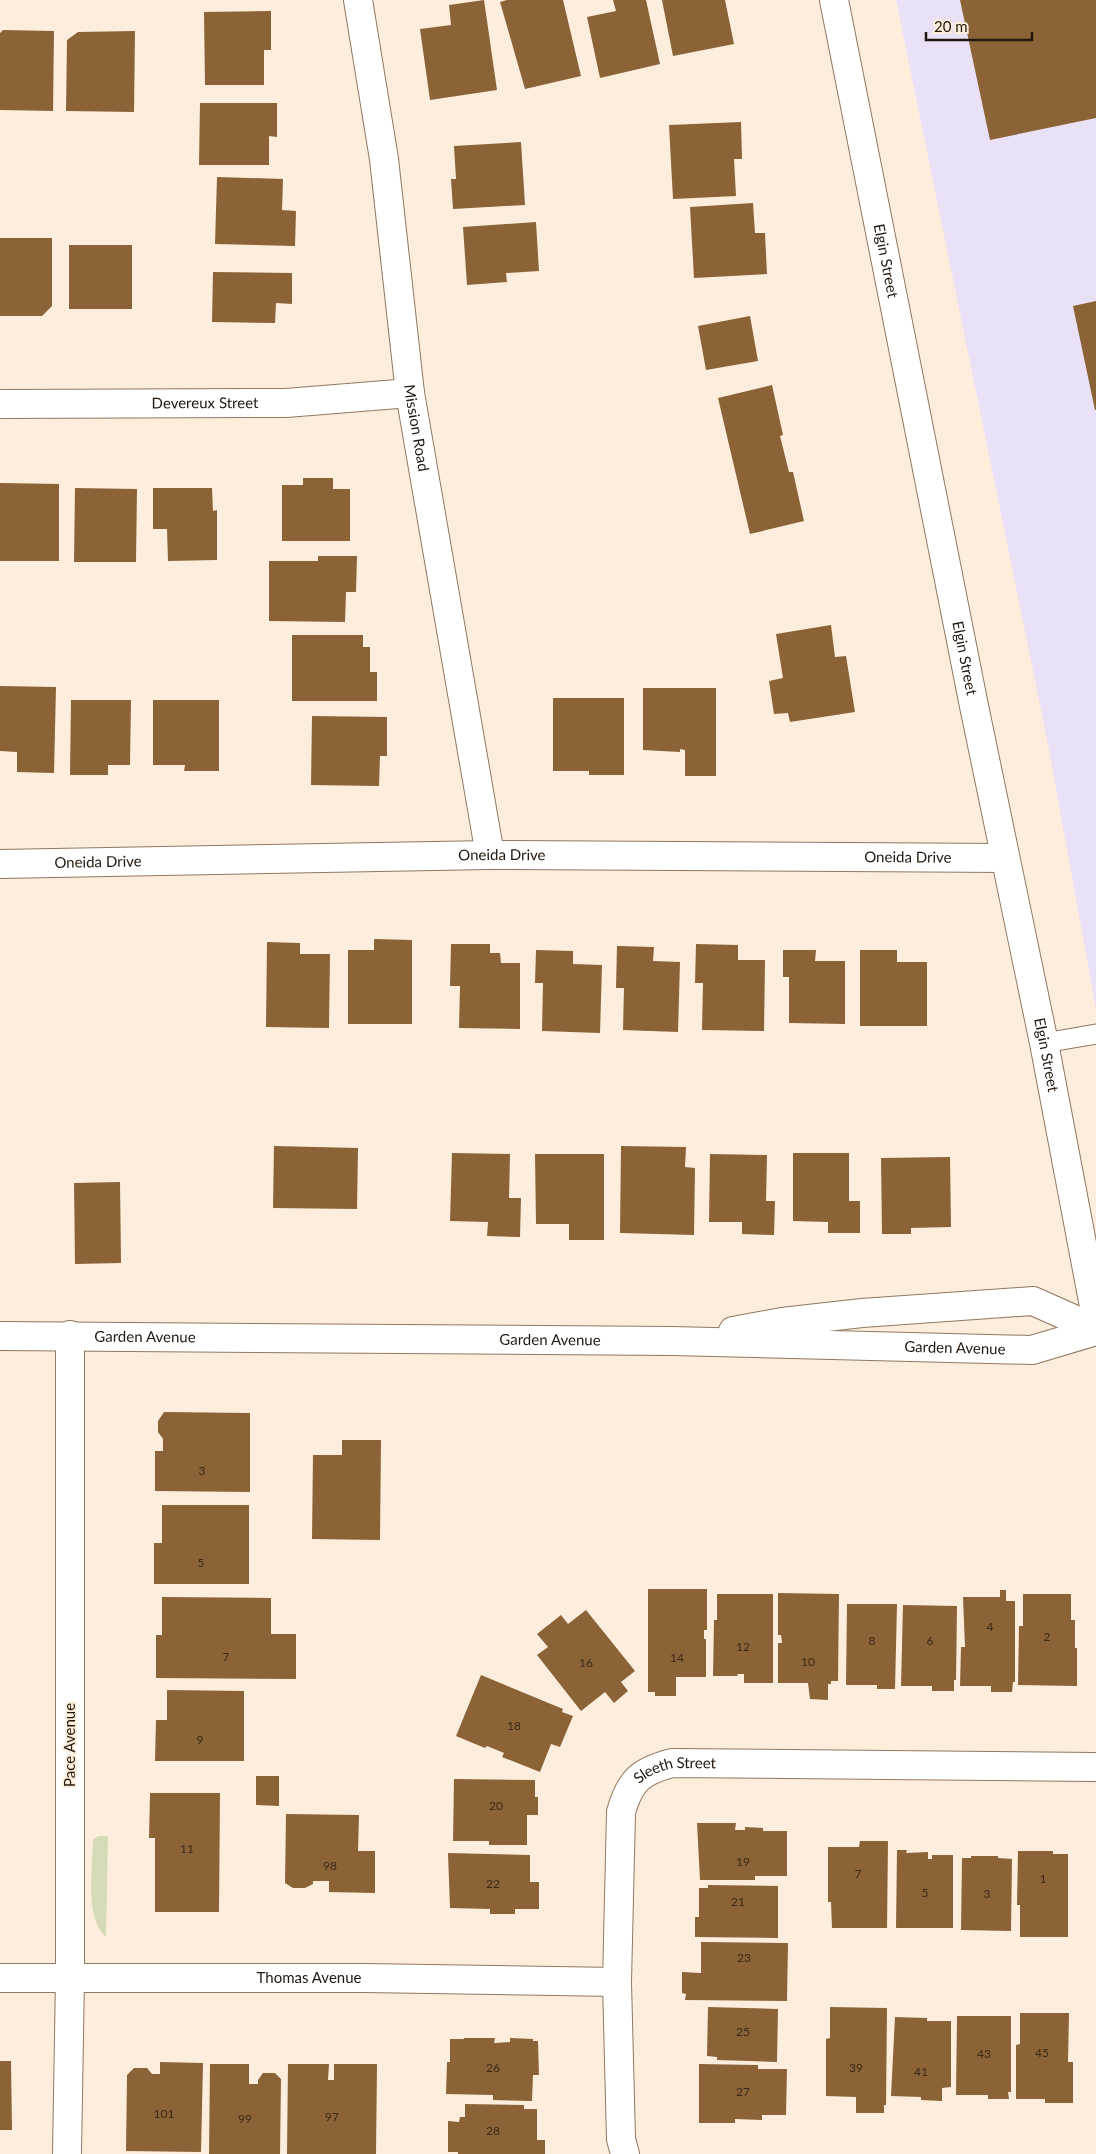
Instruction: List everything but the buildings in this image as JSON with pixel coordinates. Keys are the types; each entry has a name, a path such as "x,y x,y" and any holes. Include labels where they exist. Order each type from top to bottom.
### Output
{"street":[{"name":"Mission Road","path":"358,0 384,159 410,393 490,855"},
{"name":"Elgin Street","path":"834,0 1004,858 1044,1043 1096,1317"},
{"name":"Devereux Street","path":"0,404 286,403 410,393"},
{"name":"Oneida Drive","path":"0,864 490,855 1004,858"},
{"path":"672,1341 782,1322 862,1313 1033,1301 1096,1330"},
{"name":"Garden Avenue","path":"0,1336 70,1335 672,1341 1032,1350 1096,1330"},
{"name":"Pace Avenue","path":"67,2154 70,1977 70,1335"},
{"name":"Sleeth Street","path":"625,2154 620,2139 617,1982 621,1812 626,1794 638,1777 654,1768 672,1763 1096,1767"},
{"name":"Thomas Avenue","path":"0,1978 617,1982"}],"lane":[{"path":"1044,1043 1096,1034"}],"shaded area":[{"path":"896,0 1096,0 1096,1009 1047,739"}],"green space":[{"path":"99,1836 108,1836 106,1937 99,1928 95,1917 91,1891 93,1839"}]}
